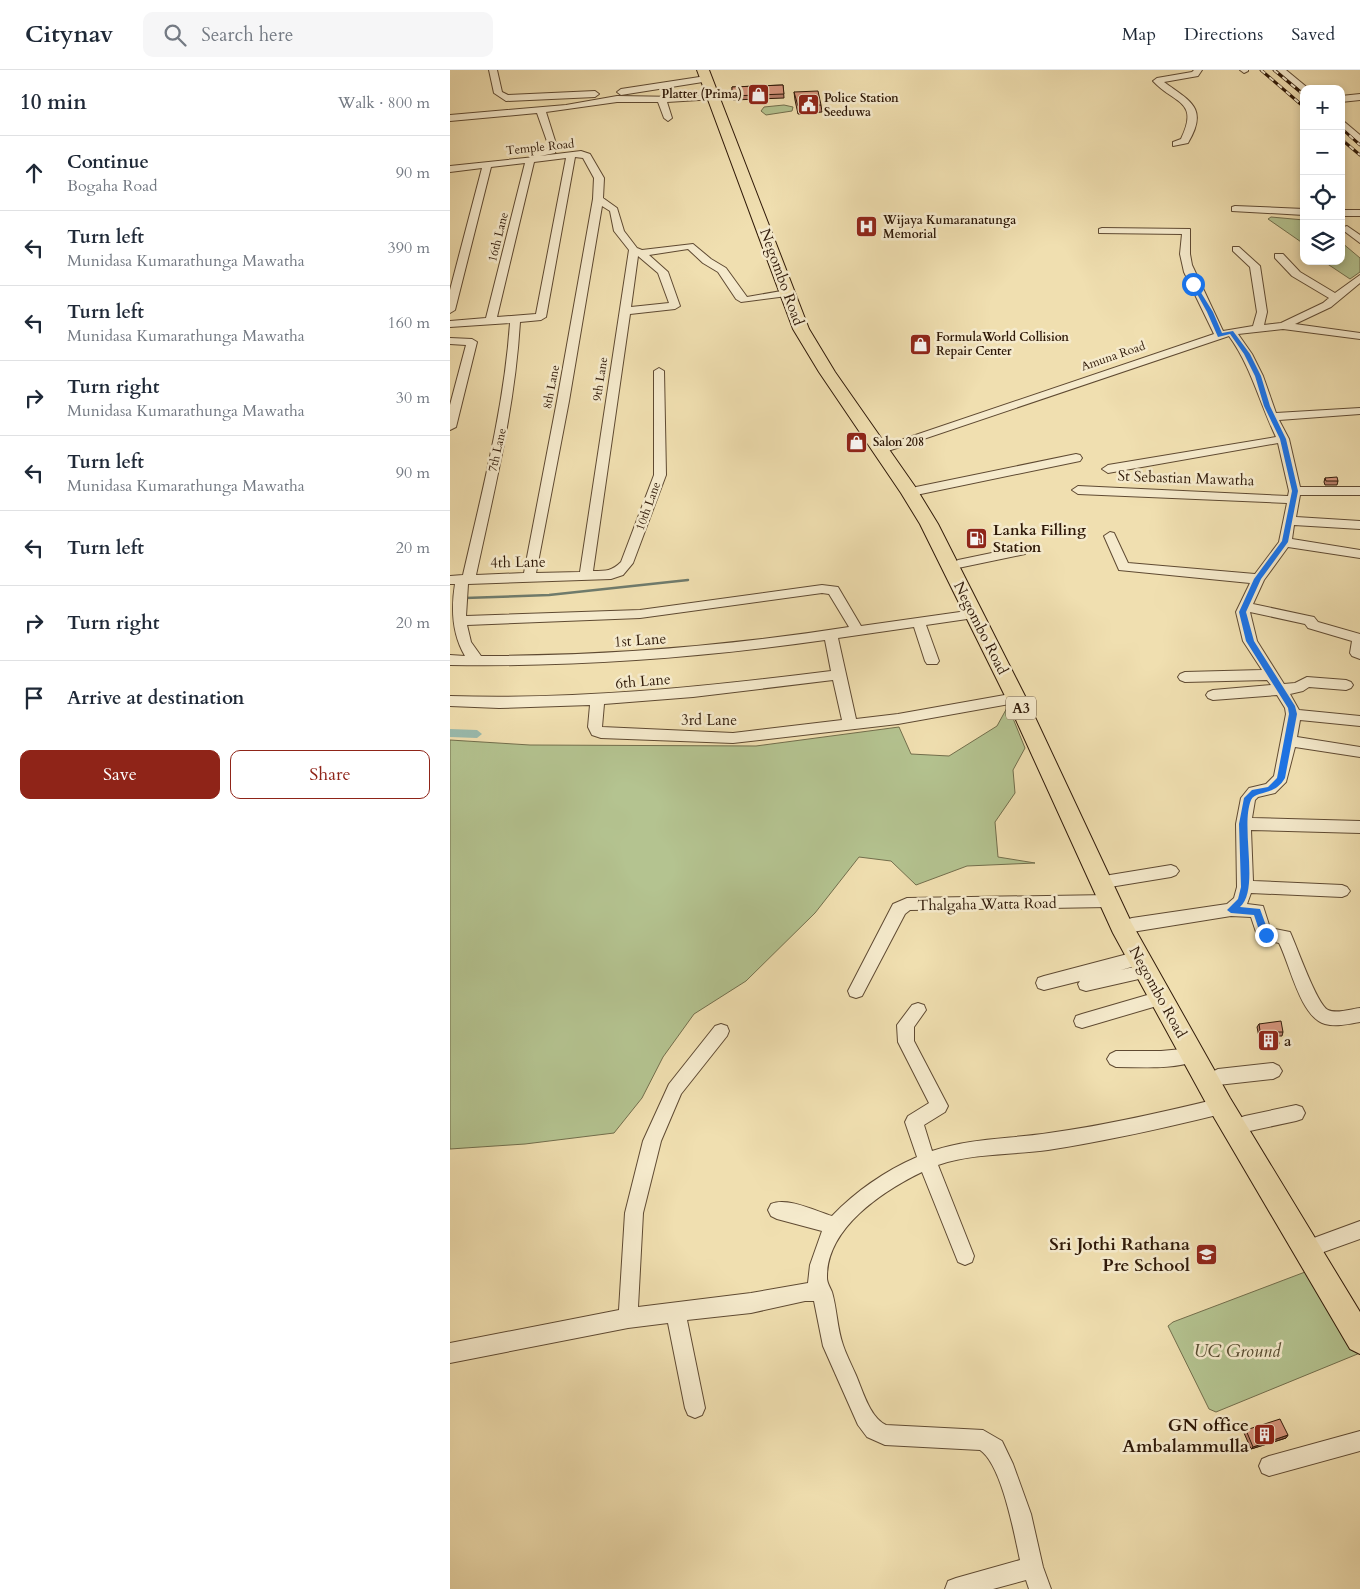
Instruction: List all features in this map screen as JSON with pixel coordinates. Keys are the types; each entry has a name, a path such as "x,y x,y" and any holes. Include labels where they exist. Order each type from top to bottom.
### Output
{"highway":[{"name":"Negombo Road","path":"707,79 766,231 801,329 827,372 916,490 958,564 1024,696 1143,965 1221,1106 1360,1339"},
{"name":"Negombo Road","path":"707,79 809,328 929,524 1110,891 1132,924 1218,1076 1318,1245 1360,1311"}],"street":[{"path":"493,70 498,93 501,97 513,99 599,94 707,79"},
{"path":"1176,144 1185,141 1192,128 1193,116 1189,103 1156,81 1195,74 1198,70"},
{"path":"1281,70 1300,85"},
{"path":"450,118 541,111 618,98 662,100 707,79"},
{"path":"1345,98 1360,97"},
{"path":"662,100 668,118"},
{"path":"450,162 534,155 552,151 553,147 541,111"},
{"path":"1345,126 1360,140"},
{"name":"Temple Road","path":"450,169 581,154 587,156 599,178 598,199"},
{"path":"450,324 541,317 571,155"},
{"name":"16th Lane","path":"490,320 530,160"},
{"path":"450,310 488,165"},
{"path":"598,199 611,206 614,210 619,231 637,252 663,272 675,306 624,311"},
{"name":"8th Lane","path":"529,579 598,199"},
{"path":"1235,209 1300,212"},
{"path":"1345,213 1360,213"},
{"path":"1346,229 1360,240"},
{"path":"1102,231 1187,231 1187,242 1184,248 1185,259 1193,284 1225,334 1247,354 1283,439 1294,496 1285,542 1258,579 1243,612 1250,641 1292,708 1293,714 1281,778 1270,789 1254,792 1248,798 1243,824 1245,887 1241,901 1231,910"},
{"path":"637,252 690,246 707,262 722,270 740,297 745,300 787,294"},
{"path":"1236,249 1255,266 1262,312 1258,328"},
{"name":"9th Lane","path":"586,577 624,311 637,252"},
{"path":"1278,256 1296,274 1336,298"},
{"path":"1283,326 1327,305 1360,278"},
{"name":"7th Lane","path":"476,660 467,648 460,621 460,580 508,398 514,352 515,319"},
{"name":"Amuna Road","path":"884,449 1225,334 1283,326 1360,336"},
{"path":"450,341 472,342 450,427"},
{"name":"10th Lane","path":"586,577 611,575 619,572 627,563 660,475 659,371"},
{"path":"1273,417 1360,411"},
{"path":"1108,469 1283,439"},
{"path":"916,490 1076,458"},
{"name":"St Sebastian Mawatha","path":"1078,490 1236,496 1294,496 1360,491"},
{"path":"1290,521 1360,525"},
{"path":"1110,536 1123,567 1258,579"},
{"path":"1285,542 1360,554"},
{"path":"958,564 1021,551"},
{"name":"4th Lane","path":"460,580 586,577"},
{"path":"460,621 640,614 822,589 833,590 858,631"},
{"path":"1245,607 1309,620 1313,625 1359,638 1357,653 1360,654"},
{"name":"1st Lane","path":"450,660 594,659 696,652 920,623 974,614"},
{"path":"920,623 932,662"},
{"path":"831,635 838,675 850,723"},
{"name":"6th Lane","path":"450,701 493,704 597,702 723,690 838,675"},
{"path":"1185,677 1272,675"},
{"path":"1213,695 1280,690 1301,687 1303,683 1307,682 1346,685"},
{"name":"3rd Lane","path":"597,702 595,727 601,733 733,738 850,723 898,719 1016,698"},
{"path":"1293,714 1360,721"},
{"path":"1288,741 1360,752"},
{"path":"1243,824 1360,827"},
{"name":"Thalgaha Watta Road","path":"856,992 898,909 907,904 1110,891 1172,871"},
{"path":"1245,887 1342,891"},
{"path":"1132,924 1231,910 1257,911 1264,933 1284,937 1310,999 1318,1013 1324,1017 1331,1018 1360,1015"},
{"path":"1044,983 1143,965"},
{"path":"1086,984 1143,965"},
{"path":"1082,1021 1161,998"},
{"path":"918,1010 905,1025 906,1042 939,1106 914,1122 927,1161 965,1256"},
{"path":"628,1318 634,1213 652,1141 675,1089 721,1031"},
{"path":"1116,1059 1161,1059 1193,1056"},
{"path":"1218,1076 1273,1072"},
{"path":"1040,1589 1032,1566 1020,1514 1003,1464 995,1448 983,1440 948,1436 885,1435 874,1430 865,1418 833,1346 822,1292 817,1279 823,1253 835,1226 869,1196 892,1180 927,1161 970,1150 1046,1142 1137,1127 1221,1106"},
{"path":"1246,1124 1296,1113"},
{"path":"777,1210 798,1214 835,1226"},
{"path":"1318,1245 1360,1230"},
{"path":"450,1353 628,1318 752,1303 805,1292 822,1292"},
{"path":"676,1312 695,1408"},
{"path":"1269,1466 1360,1441"},
{"path":"956,1589 1032,1566"}],"green space":[{"path":"784,105 793,107 792,111 766,115 761,111 764,107"},
{"path":"1271,217 1300,220 1300,241 1268,219"},
{"path":"1345,245 1360,258 1360,272 1350,279 1329,265 1345,265"},
{"path":"1008,706 1025,748 1013,770 1015,793 995,822 998,857 1035,863 967,866 916,885 891,861 859,857 815,913 746,981 694,1014 663,1057 642,1098 614,1133 525,1144 450,1149 450,740 530,745 756,746 899,727 911,754 949,756 997,726"},
{"name":"UC Ground","path":"1313,1269 1360,1353 1216,1412 1209,1409 1168,1326 1173,1322"}],"building":[{"path":"783,85 784,94 732,96 732,87"},
{"path":"818,91 821,105 798,106 794,92"},
{"path":"1337,477 1338,481 1326,481 1325,478"},
{"name":"a","path":"1281,1021 1283,1032 1277,1032 1279,1044 1262,1044 1259,1024"},
{"name":"GN office Ambalammulla","path":"1280,1419 1288,1435 1253,1447 1246,1430"}],"waterway":[{"path":"465,598 549,595 688,580"},
{"path":"450,733 477,734"}],"railway":[{"path":"1261,70 1300,104"},
{"path":"1274,70 1300,92"},
{"path":"1343,130 1360,145"},
{"path":"1345,142 1360,155"}],"place":[{"name":"Platter (Prima)","path":"758,94"},
{"name":"Police Station Seeduwa","path":"808,105"},
{"name":"Wijaya Kumaranatunga Memorial","path":"867,227"},
{"name":"FormulaWorld Collision Repair Center","path":"920,344"},
{"name":"Salon 208","path":"857,442"},
{"name":"Lanka Filling Station","path":"977,539"},
{"name":"a","path":"1268,1041"},
{"name":"Sri Jothi Rathana Pre School","path":"1206,1254"},
{"name":"GN office Ambalammulla","path":"1265,1435"}],"route":[{"path":"1193,284 1210,312 1220,336 1231,332 1247,354 1258,376 1267,406 1283,439 1295,491 1285,542 1258,579 1243,612 1250,641 1292,708 1293,714 1281,778 1270,789 1254,792 1248,798 1243,824 1245,887 1241,901 1231,910 1257,911 1266,935"}]}
